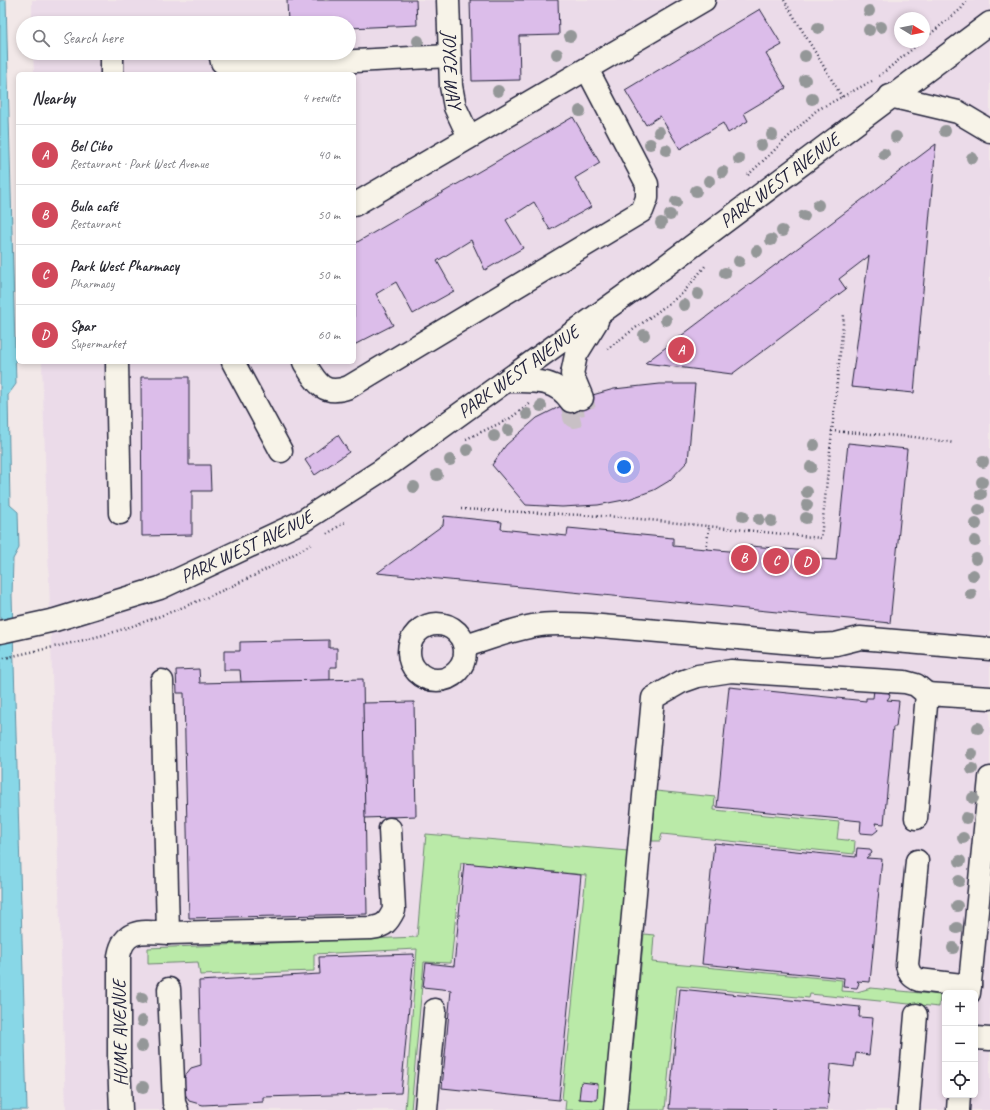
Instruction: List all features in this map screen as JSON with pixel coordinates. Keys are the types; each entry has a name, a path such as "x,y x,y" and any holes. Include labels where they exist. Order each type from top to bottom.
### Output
{"street":[{"name":"JOYCE WAY","path":"448,0 451,86 455,107 470,137"},
{"path":"356,204 704,0"},
{"name":"PARK WEST AVENUE","path":"0,632 55,620 160,588 301,522 382,470 601,313 890,96 990,23"},
{"path":"222,60 227,66 449,56"},
{"path":"112,60 112,72"},
{"path":"305,364 317,383 324,389 340,391 349,387 642,211 647,198 648,184 587,69"},
{"path":"890,96 958,112 990,131"},
{"path":"507,381 535,381 552,384 576,399 572,374 576,355 601,313"},
{"path":"117,364 120,513"},
{"path":"234,364 280,451"},
{"path":"469,644 540,625 568,624 817,646 836,644 860,638 990,649"},
{"path":"615,1110 653,698 681,682 698,676 731,671 905,682 916,685 927,694 990,698"},
{"path":"162,681 168,933 372,928 384,926 390,919 394,910 390,829"},
{"path":"916,818 927,694"},
{"path":"917,861 907,965 908,972 912,977 919,980 969,989 990,778"},
{"name":"HUME AVENUE","path":"121,1110 119,1062 119,956 121,946 129,937 138,932 168,933"},
{"path":"169,989 174,1103 177,1110"},
{"path":"426,1110 435,1010"},
{"path":"908,1110 916,1015"},
{"path":"978,1038 990,1039"},
{"path":"958,1110 959,1098"}],"path":[{"path":"784,0 842,97"},
{"path":"930,34 961,9 968,0"},
{"path":"744,178 817,110 873,81 914,48"},
{"path":"461,509 621,517 821,538 844,314"},
{"path":"831,431 914,437 954,443"},
{"path":"706,549 709,527"},
{"path":"0,659 60,645"}],"shaded area":[{"path":"32,0 990,0 990,1110 66,1110 42,364 356,364 356,72 34,72 33,60 356,60 356,16 32,16"}],"green space":[{"path":"656,791 715,797 714,810 839,822 837,839 855,841 854,854 662,834 660,841 652,841"},
{"path":"426,834 628,851 607,1110 565,1110 566,1100 562,1099 586,875 461,863 451,963 424,962 411,1110 405,1110 417,949 314,954 314,971 200,975 198,962 148,964 148,948 417,937"},
{"path":"644,934 654,935 652,962 842,980 841,991 857,992 871,988 940,995 939,1007 810,994 809,998 677,986 665,1110 627,1110"}],"water":[{"path":"0,0 6,0 16,384 8,395 10,505 18,512 19,548 13,559 12,596 27,1110 0,1110"}],"building":[{"path":"287,0 416,0 417,25 356,28 356,16 288,16"},
{"path":"470,0 558,0 559,35 519,36 520,80 472,81"},
{"path":"760,9 782,45 766,54 786,88 744,113 748,121 728,133 723,123 680,149 660,116 646,125 625,90"},
{"path":"573,117 600,163 575,178 591,207 550,230 534,202 506,220 523,248 485,270 471,240 437,261 454,291 413,314 396,282 376,294 393,325 356,344 356,243"},
{"path":"936,144 914,393 851,387 869,256 839,279 846,289 732,374 645,363"},
{"path":"141,377 189,377 189,465 210,465 211,491 192,491 192,535 142,536"},
{"path":"660,384 695,384 688,461 669,481 654,490 629,499 598,505 562,507 526,505 492,465 506,445 537,418 571,401 614,389"},
{"path":"338,435 349,452 315,475 305,460"},
{"path":"848,443 907,449 890,623 377,573 443,525 444,516 502,522 501,529 567,536 568,528 673,538 673,546 740,552 740,545 818,552 818,559 836,560"},
{"path":"329,640 329,648 337,648 337,667 330,667 330,680 241,682 240,670 224,670 224,651 240,651 240,642"},
{"path":"199,669 200,683 363,679 367,914 189,918 184,693 177,693 176,670"},
{"path":"729,687 866,701 866,698 873,698 874,690 888,691 890,696 887,700 899,701 896,727 893,727 884,824 875,823 878,830 873,834 860,833 861,821 717,807"},
{"path":"414,702 416,816 365,818 363,703"},
{"path":"714,843 856,857 857,848 870,849 872,853 866,858 882,859 870,982 857,981 859,983 857,988 843,987 844,978 702,964"},
{"path":"464,863 581,875 559,1100 442,1088 451,990 423,987 426,963 454,966"},
{"path":"414,954 401,1093 263,1097 263,1102 203,1105 189,1101 185,1094 184,1079 191,1068 201,1065 199,981 320,974 319,957"},
{"path":"680,989 860,1007 859,1017 873,1018 869,1055 856,1053 854,1067 831,1064 827,1110 669,1109"},
{"path":"581,1082 598,1084 597,1100 579,1099"}],"tunnel":[{"path":"571,401 574,417 586,414 582,398"}],"place":[{"name":"Bel Cibo","path":"681,350"},
{"name":"Bula café","path":"744,558"},
{"name":"Park West Pharmacy","path":"776,561"},
{"name":"Spar","path":"807,562"}]}
